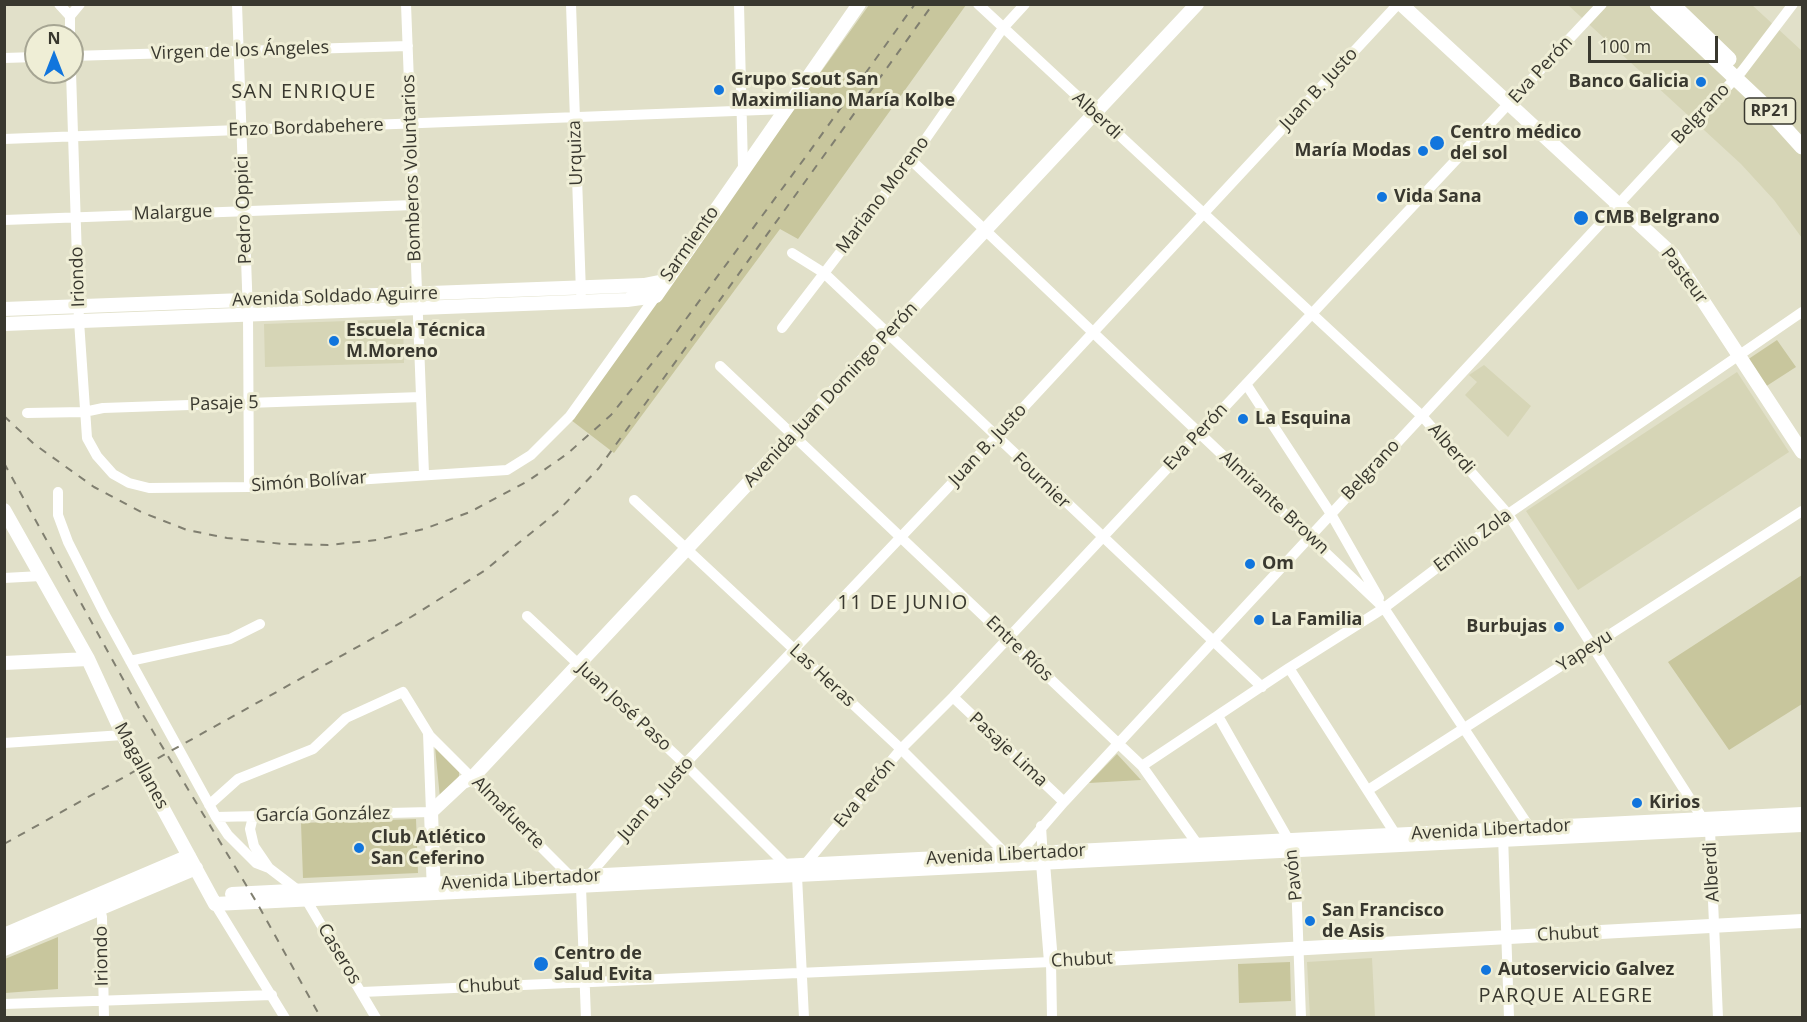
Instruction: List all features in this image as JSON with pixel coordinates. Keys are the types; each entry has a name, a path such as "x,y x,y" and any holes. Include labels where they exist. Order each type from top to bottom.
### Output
{"main road":[{"name":"Sarmiento","path":"656,296 664,281 859,4"},
{"name":"Avenida Juan Domingo Perón","path":"1092,111 1188,4"},
{"name":"Avenida Juan Domingo Perón","path":"431,812 467,777 1092,111 1197,4"},
{"name":"Pasteur","path":"1400,4 1508,106 1673,255 1803,452"},
{"name":"RP21","path":"1657,4 1803,130"},
{"name":"RP21","path":"1672,4 1803,147"},
{"name":"Avenida Soldado Aguirre","path":"4,309 581,288 644,285 664,281"},
{"name":"Avenida Soldado Aguirre","path":"4,324 582,302 643,299 656,296"},
{"name":"Magallanes","path":"4,510 88,659 123,735 212,900"},
{"path":"4,663 88,659"},
{"path":"431,812 434,889"},
{"name":"Avenida Libertador","path":"212,900 1801,819"},
{"name":"Avenida Libertador","path":"796,869 1013,855 1043,858 1198,845 1292,846 1396,835 1503,835"},
{"path":"1043,858 1051,962"},
{"path":"4,949 98,903 192,862"},
{"path":"4,935 98,903"},
{"name":"Chubut","path":"1051,962 1803,921"}],"street":[{"path":"59,4 70,16"},
{"path":"70,24 70,16 80,4"},
{"name":"Pedro Oppici","path":"237,4 248,300 249,487"},
{"name":"Bomberos Voluntarios","path":"406,4 424,474"},
{"name":"Urquiza","path":"571,4 582,302"},
{"path":"739,4 743,168"},
{"name":"Alberdi","path":"978,4 1422,416 1508,514 1706,825 1718,1017"},
{"name":"Mariano Moreno","path":"782,328 910,160 1003,28 1025,4"},
{"name":"Juan B. Justo","path":"581,880 685,764 996,437 1400,4"},
{"name":"Eva Perón","path":"796,869 901,749 1008,639 1602,4"},
{"name":"Belgrano","path":"1013,855 1738,74 1793,4"},
{"name":"Virgen de los Ángeles","path":"84,56 408,46"},
{"path":"4,58 24,57"},
{"name":"Iriondo","path":"72,84 84,411 87,438 97,456 113,474"},
{"name":"Enzo Bordabehere","path":"4,139 787,109"},
{"name":"Almirante Brown","path":"910,160 1384,608 1531,834"},
{"name":"Malargue","path":"4,220 414,205"},
{"name":"Fournier","path":"792,253 824,273 1102,538 1215,640 1262,687"},
{"name":"Sarmiento","path":"507,470 531,455 570,416 656,296"},
{"name":"Emilio Zola","path":"1142,766 1384,608 1508,514 1803,312"},
{"name":"Entre Ríos","path":"720,366 1142,766 1198,845"},
{"path":"1246,384 1331,514 1384,608"},
{"name":"Pasaje 5","path":"27,413 103,408 421,397"},
{"name":"Simón Bolívar","path":"113,474 129,483 149,488 249,487 507,470"},
{"path":"58,492 58,514 68,542 209,805 228,835 256,863 269,868"},
{"name":"Las Heras","path":"634,500 1013,855"},
{"name":"Yapeyu","path":"1368,790 1803,511"},
{"path":"4,578 41,576"},
{"name":"Juan José Paso","path":"527,616 796,869"},
{"path":"130,661 230,639 260,624"},
{"path":"1289,668 1396,835"},
{"name":"Almafuerte","path":"209,805 238,779 313,750 346,718 403,692 428,733 467,777 581,880"},
{"name":"Pasaje Lima","path":"953,697 1064,802"},
{"name":"Pavón","path":"1218,716 1292,846 1301,1017"},
{"path":"428,733 431,812"},
{"path":"4,743 123,735"},
{"name":"García González","path":"216,817 431,812"},
{"path":"253,817 250,829 255,846 269,868 303,896"},
{"path":"1041,826 1043,858"},
{"path":"1503,835 1509,1017"},
{"path":"796,869 804,1017"},
{"path":"581,880 586,1017"},
{"name":"Caseros","path":"303,896 376,1017"},
{"name":"Magallanes","path":"212,900 285,1017"},
{"name":"Iriondo","path":"98,903 104,1017"},
{"path":"1051,962 1052,1017"},
{"name":"Chubut","path":"362,992 1051,962"},
{"path":"4,1004 272,995"}],"shaded area":[{"path":"869,5 966,5 798,239 780,229 614,453 571,420"},
{"path":"1568,5 1752,5 1802,51 1802,238 1774,200 1741,164"},
{"name":"Escuela Técnica M.Moreno","path":"403,319 404,363 265,367 264,324"},
{"path":"1777,340 1796,367 1765,387 1747,360"},
{"path":"1484,365 1531,406 1508,437 1465,395 1477,382 1469,375"},
{"path":"1737,372 1789,452 1578,590 1526,511"},
{"path":"1802,575 1802,704 1729,750 1668,662"},
{"path":"435,747 459,772 459,778 440,798"},
{"path":"1117,754 1141,780 1089,783"},
{"name":"Club Atlético San Ceferino","path":"416,819 418,873 303,878 301,823"},
{"path":"58,937 58,989 5,993 5,959"},
{"path":"1372,958 1375,1017 1310,1017 1307,962"},
{"path":"1290,962 1291,1001 1239,1003 1238,964"}],"railway":[{"path":"4,416 34,444 94,487 141,512 187,530 227,538 283,544 328,545 377,540 424,529 470,512 528,481 567,454 611,415 669,342 915,4"},
{"path":"4,844 411,617 484,571 557,512 599,468 933,4"},
{"path":"4,463 140,710 257,903 321,1018"}],"place":[{"name":"Banco Galicia","path":"1701,82"},
{"name":"Grupo Scout San Maximiliano María Kolbe","path":"719,90"},
{"name":"Centro médico del sol","path":"1437,143"},
{"name":"María Modas","path":"1423,151"},
{"name":"Vida Sana","path":"1382,197"},
{"name":"CMB Belgrano","path":"1581,218"},
{"name":"Escuela Técnica M.Moreno","path":"334,341"},
{"name":"La Esquina","path":"1243,419"},
{"name":"Om","path":"1250,564"},
{"name":"La Familia","path":"1259,620"},
{"name":"Burbujas","path":"1559,627"},
{"name":"Kirios","path":"1637,803"},
{"name":"Club Atlético San Ceferino","path":"359,848"},
{"name":"San Francisco de Asis","path":"1310,921"},
{"name":"Centro de Salud Evita","path":"541,964"},
{"name":"Autoservicio Galvez","path":"1486,970"}],"district":[{"name":"SAN ENRIQUE","path":"304,92"},
{"name":"11 DE JUNIO","path":"903,603"},
{"name":"PARQUE ALEGRE","path":"1566,996"}]}
